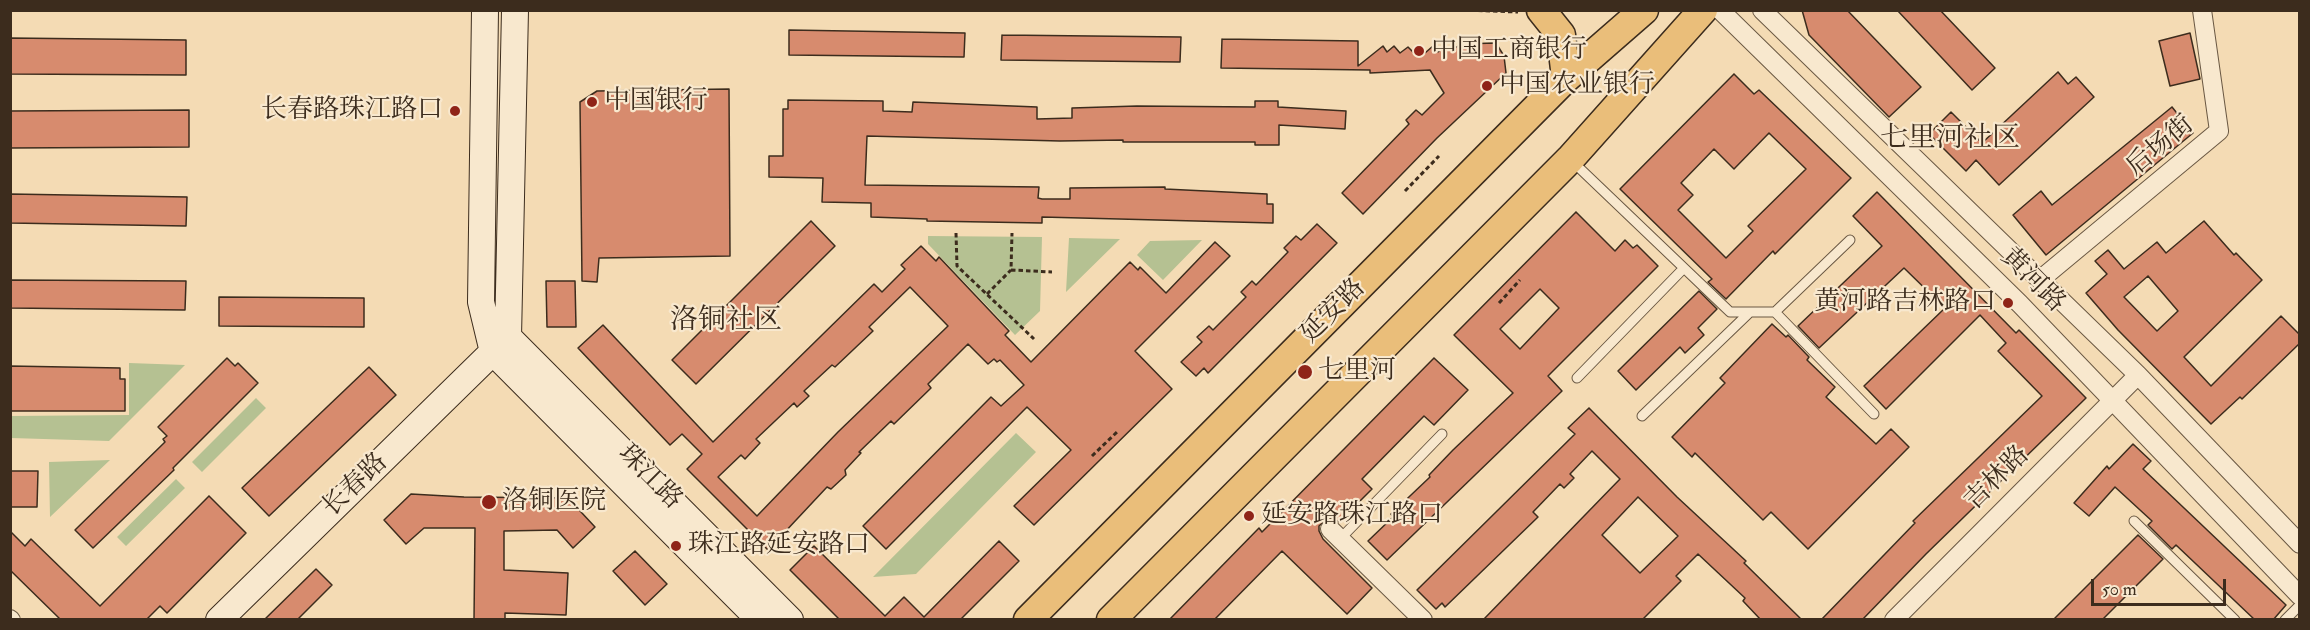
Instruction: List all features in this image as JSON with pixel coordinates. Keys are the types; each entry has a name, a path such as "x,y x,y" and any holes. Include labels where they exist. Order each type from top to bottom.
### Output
{"main road":[{"path":"485,10 481,302 501,344"},
{"path":"501,344 515,10"},
{"name":"延安路","path":"1028,620 1566,78 1644,10"},
{"path":"1120,617 1570,159 1703,10"},
{"path":"1542,11 1561,35 1566,78"},
{"name":"长春路","path":"219,620 501,344"},
{"name":"珠江路","path":"501,344 760,620"},
{"name":"珠江路","path":"501,344 790,620"}],"street":[{"name":"黄河路","path":"1720,10 2020,304 2300,596"},
{"name":"黄河路","path":"1762,10 2138,375 2300,544"},
{"name":"后场街","path":"2041,279 2219,131 2202,10"},
{"name":"吉林路","path":"1894,620 2138,375"},
{"path":"1335,534 1417,618"}],"lane":[{"path":"1570,159 1730,312 1775,312 1850,240"},
{"path":"1577,378 1683,269"},
{"path":"1775,312 1874,414"},
{"path":"1642,416 1749,313"},
{"path":"1335,534 1442,434"},
{"path":"2134,521 2235,620"},
{"path":"2285,620 2300,605"}],"path":[{"path":"1463,10 1542,11"},
{"path":"1405,191 1439,156"},
{"path":"956,232 957,266 1034,339"},
{"path":"987,294 1011,270 1012,233"},
{"path":"1011,270 1052,272"},
{"path":"1499,303 1520,280"},
{"path":"1092,456 1117,432"}],"green space":[{"path":"928,236 1042,237 1040,311 1015,335 928,244"},
{"path":"1069,238 1120,239 1066,292"},
{"path":"1202,240 1163,280 1137,255 1150,241"},
{"path":"129,363 185,365 109,441 11,438 11,416 129,415"},
{"path":"256,398 266,408 202,472 192,462"},
{"path":"1016,433 1036,452 916,574 873,577"},
{"path":"110,460 50,517 49,462"},
{"path":"176,479 185,488 126,546 117,537"}],"building":[{"path":"1802,10 1847,10 1921,87 1889,117 1809,35"},
{"path":"1897,10 1940,10 1995,68 1972,90"},
{"path":"789,30 965,33 964,57 789,55"},
{"path":"2190,33 2200,79 2170,86 2159,41"},
{"path":"1002,35 1181,37 1180,62 1001,60"},
{"path":"10,38 186,40 186,75 10,74"},
{"path":"1222,39 1358,41 1358,66 1383,46 1387,52 1394,46 1400,53 1408,47 1413,52 1420,46 1425,53 1433,46 1438,52 1446,46 1452,50 1461,44 1496,43 1504,56 1506,73 1437,138 1363,214 1342,193 1409,124 1406,120 1416,110 1422,115 1444,93 1430,70 1370,73 1370,70 1221,68"},
{"path":"2058,72 2068,84 2076,77 2094,97 1999,185 1976,160 1966,171 1929,134 1951,112 1982,143"},
{"path":"1734,74 1754,94 1759,90 1851,178 1726,299 1708,282 1712,279 1620,189","holes":["1769,133 1806,169 1748,226 1753,231 1726,258 1678,210 1693,195 1681,183 1714,149 1734,169"]},
{"path":"729,89 730,256 599,258 597,282 582,281 580,102 597,91"},
{"path":"788,100 883,101 883,111 912,112 913,102 1037,107 1037,119 1072,118 1072,108 1255,107 1255,101 1278,101 1278,107 1346,111 1345,129 1279,125 1279,145 1255,145 1255,142 1123,142 1123,140 1060,141 867,136 865,185 1039,187 1038,198 1042,199 1070,199 1070,188 1165,187 1165,189 1267,194 1267,204 1273,204 1273,223 1042,217 1042,223 927,221 927,219 871,217 871,203 822,202 823,178 769,177 769,156 783,156 783,109 788,109"},
{"path":"2172,107 2193,133 2046,255 2013,215 2041,191 2052,205"},
{"path":"189,110 189,147 10,148 10,111"},
{"path":"1877,192 2016,333 2019,330 2086,398 1926,554 1862,620 1821,620 1915,523 1913,521 2042,396 1998,351 2006,343 1980,315 1886,409 1864,386 1945,308 1904,268 1819,348 1798,326 1882,246 1853,216"},
{"path":"10,194 187,197 186,226 10,223"},
{"path":"1576,212 1615,251 1625,240 1633,248 1637,245 1658,266 1548,376 1562,391 1387,560 1368,541 1393,517 1391,514 1430,477 1429,475 1453,450 1513,393 1454,335","holes":["1540,289 1559,308 1520,349 1500,329"]},
{"path":"811,221 835,246 696,384 672,360"},
{"path":"2204,221 2234,255 2236,253 2262,280 2184,357 2211,386 2281,316 2300,335 2300,343 2242,399 2240,397 2211,424 2118,330 2086,293 2107,274 2095,261 2108,250 2124,269 2157,242 2166,253","holes":["2148,276 2178,311 2157,331 2124,297"]},
{"path":"1317,224 1337,243 1208,373 1204,368 1196,376 1181,362 1202,342 1197,337 1209,326 1213,330 1246,297 1241,292 1252,281 1256,285 1288,252 1284,248 1296,236 1301,240"},
{"path":"1215,242 1230,256 1135,351 1172,389 1034,525 1014,506 1071,450 1027,407 886,549 863,526 991,397 1001,406 1024,385 1000,360 997,362 994,359 988,364 968,344 928,384 931,388 894,424 891,421 859,452 861,453 845,470 846,475 831,489 827,487 768,550 687,469 702,454 682,434 670,445 578,348 603,325 713,442 874,284 882,292 905,269 901,265 921,246 936,261 939,257 1009,331 1005,335 1031,362 1130,262 1138,270 1140,267 1166,293","holes":["910,287 948,326 838,432 757,516 718,477 741,455 745,459 760,443 756,439 794,403 797,407 809,396 804,391 832,365 835,367 873,331 869,327"]},
{"path":"10,280 186,281 185,310 10,308"},
{"path":"546,281 575,281 576,327 547,327"},
{"path":"1699,291 1717,309 1698,328 1704,335 1685,353 1680,347 1636,390 1618,371"},
{"path":"219,297 364,298 364,327 219,326"},
{"path":"1772,324 1786,337 1788,335 1809,357 1807,360 1835,387 1826,397 1876,444 1891,429 1909,447 1808,549 1771,512 1763,520 1695,453 1692,457 1672,437 1725,383 1720,378"},
{"path":"227,358 235,366 238,363 258,383 173,468 174,470 93,548 75,530 165,442 163,439 167,436 158,427"},
{"path":"1434,358 1468,390 1434,425 1424,416 1362,479 1372,489 1339,522 1328,518 1319,526 1323,539 1372,588 1347,614 1282,551 1214,620 1169,620 1259,528 1262,532"},
{"path":"10,366 120,368 120,379 125,379 125,411 10,411"},
{"path":"369,367 396,395 269,516 242,488"},
{"path":"1589,408 1677,497 1746,561 1744,563 1802,620 1761,620 1743,601 1745,598 1698,554 1676,576 1681,581 1642,620 1483,620 1620,479 1592,451 1570,474 1574,478 1564,488 1560,484 1533,512 1538,517 1445,607 1442,603 1436,609 1417,590 1575,434 1568,428","holes":["1638,497 1678,536 1640,573 1602,535"]},
{"path":"2133,444 2151,461 2143,469 2286,605 2273,620 2255,620 2176,545 2172,549 2148,525 2152,521 2115,487 2089,516 2074,503 2107,466 2109,469"},
{"path":"10,471 38,471 37,507 10,507"},
{"path":"411,494 568,498 595,527 573,548 557,530 504,531 504,570 568,573 566,615 505,613 505,620 474,620 475,528 424,528 406,544 384,520"},
{"path":"209,496 246,533 167,613 160,606 146,620 61,620 10,570 10,531 25,546 31,539 100,606"},
{"path":"2138,535 2163,559 2102,620 2053,620"},
{"path":"999,541 1019,561 960,620 840,620 790,570 814,546 885,616 904,597 924,617"},
{"path":"635,551 667,584 645,605 613,571"},
{"path":"316,569 332,585 297,620 264,620"}],"place":[{"name":"中国工商银行","path":"1419,51"},
{"name":"中国农业银行","path":"1487,86"},
{"name":"中国银行","path":"592,102"},
{"name":"长春路珠江路口","path":"455,111"},
{"name":"黄河路吉林路口","path":"2008,303"},
{"name":"七里河","path":"1305,372"},
{"name":"洛铜医院","path":"489,502"},
{"name":"延安路珠江路口","path":"1249,516"},
{"name":"珠江路延安路口","path":"676,546"}],"district":[{"name":"七里河社区","path":"1950,140"},
{"name":"洛铜社区","path":"726,322"}]}
